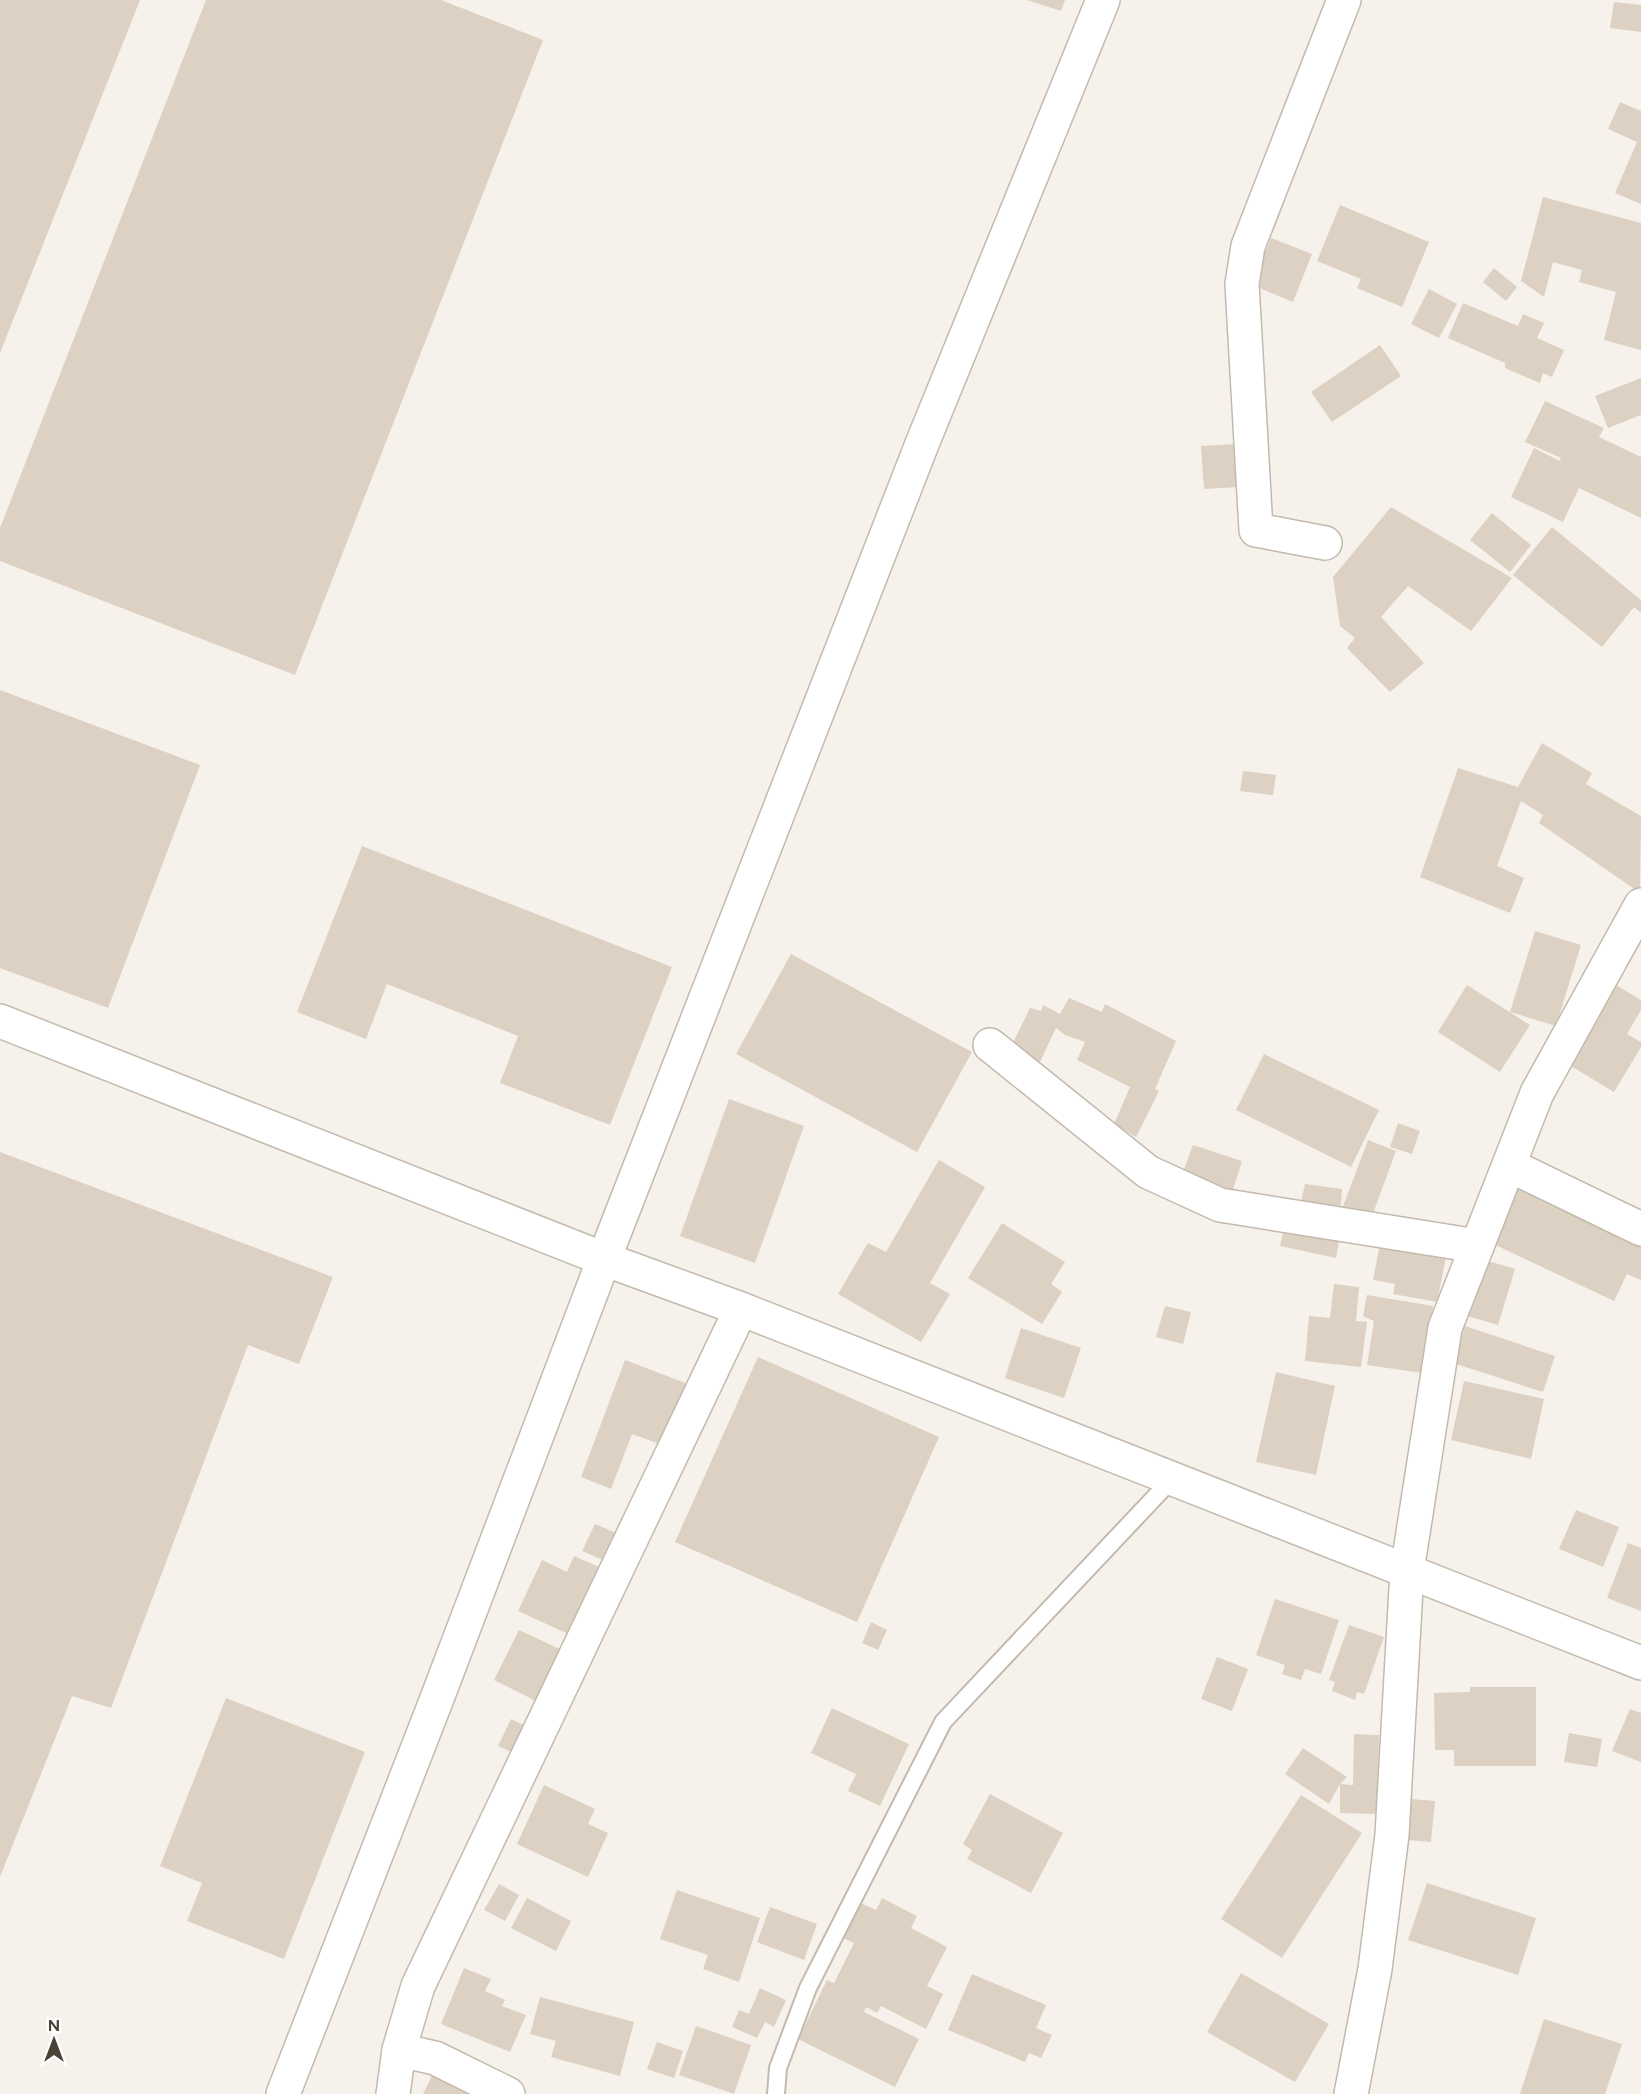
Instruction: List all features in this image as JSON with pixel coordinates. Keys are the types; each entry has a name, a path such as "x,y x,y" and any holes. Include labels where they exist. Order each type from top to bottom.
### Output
{"street":[{"path":"283,2094 428,1723 604,1258 922,444 1103,0"},
{"path":"1325,543 1256,530 1242,284 1248,246 1344,0"},
{"path":"1351,2094 1375,1969 1392,1835 1407,1571 1445,1328 1537,1093 1641,905"},
{"path":"0,1021 604,1258 741,1308 1641,1663"},
{"path":"990,1045 1148,1172 1220,1206 1477,1246"},
{"path":"1509,1164 1641,1229"},
{"path":"393,2094 399,2050 418,1986 741,1308"},
{"path":"399,2050 435,2058 508,2094"}],"lane":[{"path":"776,2094 778,2068 808,1988 943,1722 1172,1479"}],"building":[{"path":"0,0 140,0 0,353"},
{"path":"206,0 441,0 543,40 295,675 0,561 0,528"},
{"path":"1027,0 1065,0 1061,11"},
{"path":"1614,2 1641,5 1641,32 1610,28"},
{"path":"1620,102 1641,111 1641,204 1615,193 1637,142 1608,129"},
{"path":"1543,197 1641,223 1641,350 1604,340 1616,292 1579,282 1582,270 1553,262 1544,297 1521,281"},
{"path":"1340,205 1429,242 1402,307 1357,288 1361,279 1317,261"},
{"path":"1271,238 1312,254 1293,302 1252,285"},
{"path":"1494,268 1517,287 1506,301 1483,282"},
{"path":"1429,289 1457,304 1439,338 1411,324"},
{"path":"1463,303 1518,326 1523,314 1544,323 1537,338 1564,350 1552,377 1543,373 1540,383 1505,368 1505,363 1448,338"},
{"path":"1380,345 1401,376 1332,422 1311,392"},
{"path":"1641,378 1641,415 1608,428 1595,396"},
{"path":"1545,401 1604,428 1599,437 1641,457 1641,518 1579,488 1563,522 1511,497 1534,448 1560,461 1561,458 1525,442"},
{"path":"1235,444 1238,487 1204,489 1201,446"},
{"path":"1391,507 1512,578 1471,631 1408,586 1381,617 1424,663 1390,692 1347,648 1355,638 1340,626 1333,577"},
{"path":"1492,513 1531,545 1510,572 1470,540"},
{"path":"1552,527 1641,600 1641,613 1634,607 1602,647 1513,575"},
{"path":"0,690 200,765 108,1008 0,968"},
{"path":"1542,743 1592,773 1586,784 1641,816 1640,893 1539,823 1543,815 1521,801 1497,866 1524,878 1510,913 1420,877 1458,768 1518,787"},
{"path":"1243,771 1276,775 1273,795 1240,791"},
{"path":"362,846 672,967 610,1125 500,1083 518,1036 387,984 366,1039 297,1012"},
{"path":"1535,931 1581,945 1556,1026 1510,1012"},
{"path":"791,954 972,1052 917,1152 736,1054"},
{"path":"1609,981 1641,1000 1641,1010 1627,1034 1641,1042 1641,1047 1614,1092 1561,1060"},
{"path":"1467,985 1530,1025 1500,1072 1438,1032"},
{"path":"1069,998 1102,1012 1105,1004 1176,1041 1155,1089 1159,1091 1136,1137 1114,1124 1130,1087 1077,1060 1085,1042 1065,1035 1056,1028 1040,1062 1010,1049 1030,1008 1041,1011 1043,1005 1060,1014"},
{"path":"1264,1054 1379,1110 1351,1167 1236,1110"},
{"path":"729,1099 804,1126 755,1263 680,1236"},
{"path":"1398,1123 1420,1131 1412,1154 1390,1147"},
{"path":"1368,1140 1396,1151 1371,1219 1342,1209"},
{"path":"1193,1145 1242,1161 1231,1196 1180,1180"},
{"path":"0,1152 333,1277 299,1364 248,1345 111,1708 72,1696 0,1877"},
{"path":"939,1160 985,1187 930,1283 950,1294 921,1342 838,1294 868,1243 886,1252"},
{"path":"1517,1183 1641,1240 1641,1280 1627,1274 1614,1301 1489,1242"},
{"path":"1305,1184 1342,1189 1340,1216 1299,1211"},
{"path":"1286,1220 1341,1231 1336,1258 1280,1246"},
{"path":"1002,1223 1065,1262 1051,1284 1062,1292 1042,1324 968,1278"},
{"path":"1381,1239 1447,1252 1437,1302 1393,1294 1395,1284 1373,1280"},
{"path":"1482,1259 1515,1269 1498,1325 1464,1315"},
{"path":"1334,1284 1359,1287 1356,1321 1367,1322 1361,1367 1305,1361 1309,1316 1330,1318"},
{"path":"1367,1295 1433,1306 1422,1373 1367,1365 1374,1321 1363,1316"},
{"path":"1165,1306 1191,1312 1183,1344 1156,1337"},
{"path":"1465,1326 1555,1356 1543,1392 1453,1363"},
{"path":"1021,1328 1081,1348 1064,1398 1005,1378"},
{"path":"758,1357 939,1437 857,1622 675,1542"},
{"path":"625,1360 688,1384 665,1446 632,1434 611,1489 581,1477"},
{"path":"1276,1372 1335,1386 1316,1475 1256,1462"},
{"path":"1464,1381 1544,1399 1531,1459 1451,1440"},
{"path":"1576,1510 1619,1527 1603,1567 1559,1549"},
{"path":"595,1524 623,1536 610,1563 582,1551"},
{"path":"1628,1543 1641,1548 1641,1611 1607,1598"},
{"path":"574,1556 608,1571 577,1638 518,1611 542,1560 567,1572"},
{"path":"1275,1599 1339,1620 1321,1674 1305,1669 1301,1680 1282,1674 1285,1665 1256,1655"},
{"path":"871,1622 887,1630 878,1650 862,1643"},
{"path":"1349,1625 1384,1637 1364,1694 1357,1692 1355,1700 1332,1691 1335,1682 1329,1680"},
{"path":"519,1630 564,1651 538,1702 494,1680"},
{"path":"1217,1657 1248,1669 1232,1711 1201,1699"},
{"path":"1470,1687 1536,1687 1536,1766 1454,1766 1454,1750 1435,1750 1434,1693 1470,1692"},
{"path":"226,1698 365,1752 284,1959 187,1921 202,1883 160,1866"},
{"path":"832,1708 909,1744 880,1806 848,1791 856,1774 811,1753"},
{"path":"1630,1709 1641,1713 1641,1762 1612,1751"},
{"path":"511,1719 534,1730 522,1757 498,1746"},
{"path":"1569,1733 1602,1739 1597,1767 1564,1762"},
{"path":"1354,1734 1379,1735 1377,1814 1340,1813 1340,1784 1353,1785"},
{"path":"1303,1748 1347,1777 1340,1784 1329,1804 1285,1774"},
{"path":"544,1785 595,1809 588,1824 608,1833 588,1877 517,1844"},
{"path":"990,1794 1063,1833 1031,1893 967,1859 972,1850 963,1844"},
{"path":"1301,1795 1362,1833 1282,1958 1221,1919"},
{"path":"1411,1799 1435,1801 1431,1842 1407,1840"},
{"path":"1427,1883 1536,1918 1518,1975 1408,1940"},
{"path":"499,1884 519,1895 505,1921 484,1910"},
{"path":"677,1890 760,1918 739,1982 703,1969 708,1955 660,1939"},
{"path":"527,1898 571,1921 556,1951 511,1928"},
{"path":"882,1898 917,1916 911,1928 947,1947 927,1986 943,1994 926,2029 881,2006 877,2013 866,2007 864,2012 919,2039 895,2087 798,2039 827,1980 834,1983 854,1943 843,1938 861,1903 876,1910"},
{"path":"770,1907 817,1924 804,1960 757,1942"},
{"path":"464,1968 491,1979 485,1991 505,2000 502,2006 526,2015 510,2052 441,2024"},
{"path":"1241,1973 1329,2024 1295,2082 1207,2032"},
{"path":"972,1974 1046,2005 1036,2028 1052,2035 1041,2058 1029,2053 1025,2062 948,2030"},
{"path":"760,1988 786,2000 774,2027 765,2022 757,2038 732,2027 739,2010 749,2014"},
{"path":"540,1997 634,2022 620,2076 551,2057 556,2041 530,2034"},
{"path":"1544,2019 1622,2044 1605,2094 1520,2094"},
{"path":"696,2026 751,2045 734,2094 679,2075"},
{"path":"657,2042 683,2051 674,2078 647,2069"},
{"path":"433,2074 471,2094 423,2094"}]}
